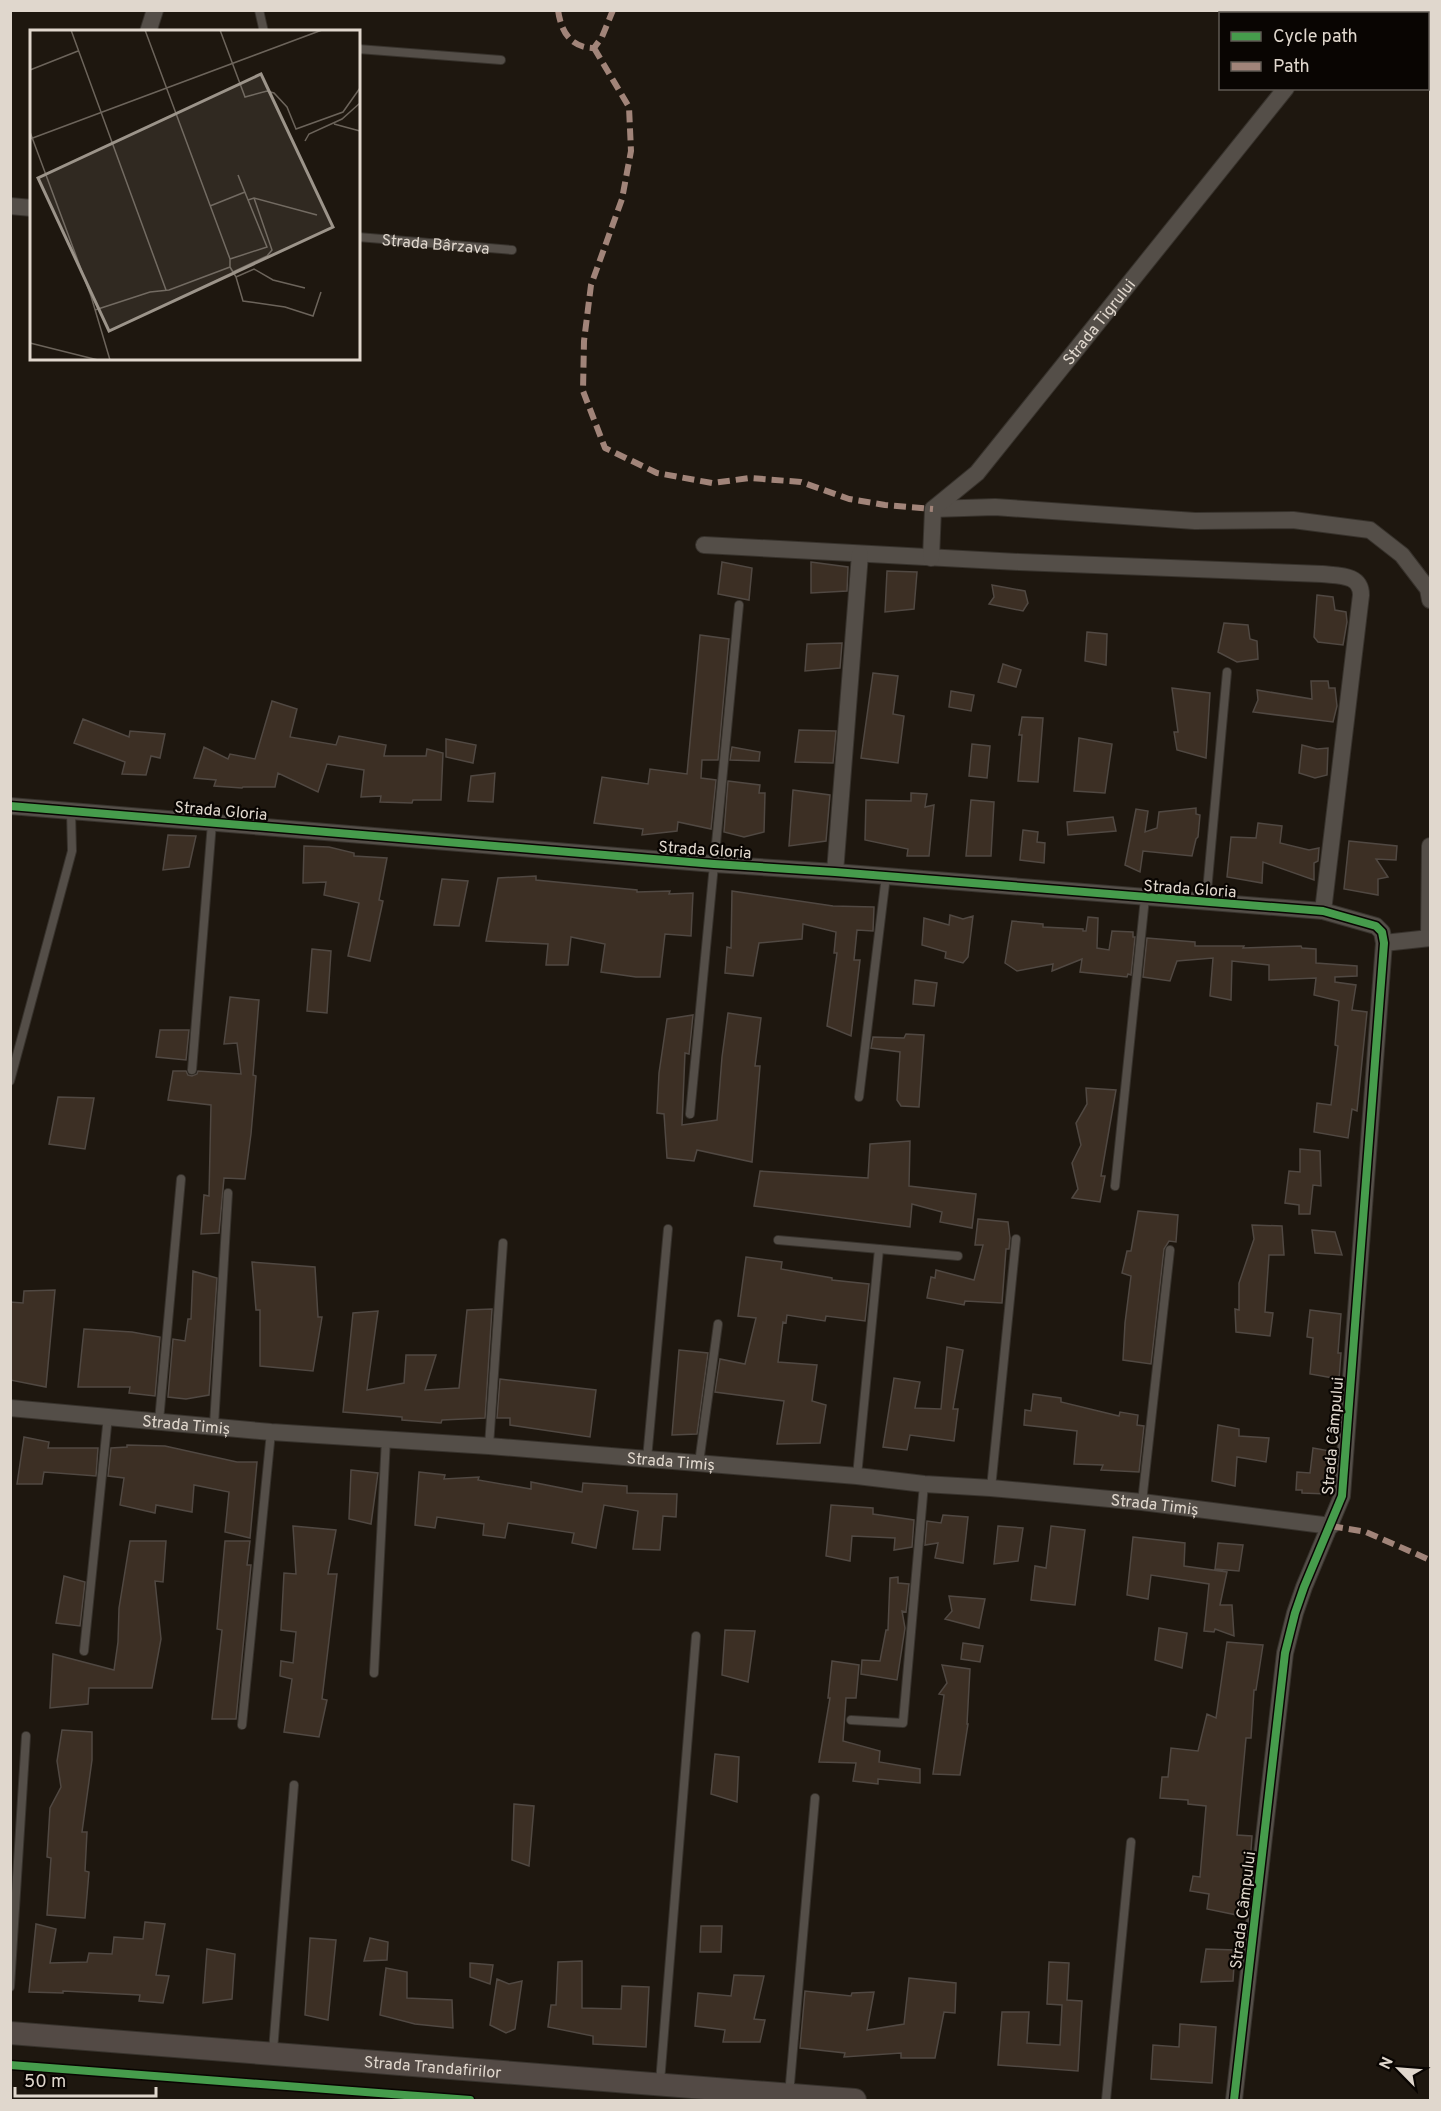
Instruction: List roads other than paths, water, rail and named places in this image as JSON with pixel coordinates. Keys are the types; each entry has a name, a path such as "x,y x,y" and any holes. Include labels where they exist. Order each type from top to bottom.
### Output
{"main road":[{"name":"Strada Trandafirilor","path":"10,2033 660,2086 734,2096 789,2096 854,2100"}],"street":[{"path":"149,30 155,10"},
{"name":"Strada Tigrului","path":"933,509 977,473 1284,90"},
{"path":"10,206 30,208"},
{"path":"931,558 933,509 995,507 1195,521 1293,520 1370,530 1402,555 1428,589 1431,600"},
{"path":"704,545 931,558 1322,574 1347,577 1358,582 1361,595 1323,911"},
{"path":"835,872 860,554"},
{"name":"Strada Gloria","path":"10,806 1323,911 1376,926 1382,932 1384,943"},
{"path":"1384,943 1430,938 1431,846"},
{"name":"Strada Câmpului","path":"1234,2100 1285,1653 1304,1587 1342,1496 1384,943"},
{"name":"Strada Timiș","path":"10,1408 271,1431 857,1476 924,1484 1142,1502 1331,1526"}],"lane":[{"path":"259,10 264,30"},
{"path":"360,49 501,60"},
{"name":"Strada Bârzava","path":"360,237 512,250"},
{"path":"690,1114 739,605"},
{"path":"1206,903 1227,672"},
{"path":"10,1081 72,851 70,811"},
{"path":"192,1070 212,822"},
{"path":"859,1097 886,876"},
{"path":"1115,1186 1145,898"},
{"path":"159,1420 181,1179"},
{"path":"214,1425 228,1193"},
{"path":"647,1459 668,1229"},
{"path":"991,1488 1016,1239"},
{"path":"778,1240 958,1256"},
{"path":"489,1446 503,1243"},
{"path":"857,1476 879,1249"},
{"path":"1142,1502 1170,1250"},
{"path":"699,1463 718,1324"},
{"path":"84,1651 108,1416"},
{"path":"242,1725 271,1431"},
{"path":"374,1673 386,1439"},
{"path":"851,1719 903,1723 924,1484"},
{"path":"660,2086 696,1636"},
{"path":"10,1987 26,1736"},
{"path":"273,2055 294,1785"},
{"path":"789,2096 815,1798"},
{"path":"1106,2100 1131,1842"}]}
